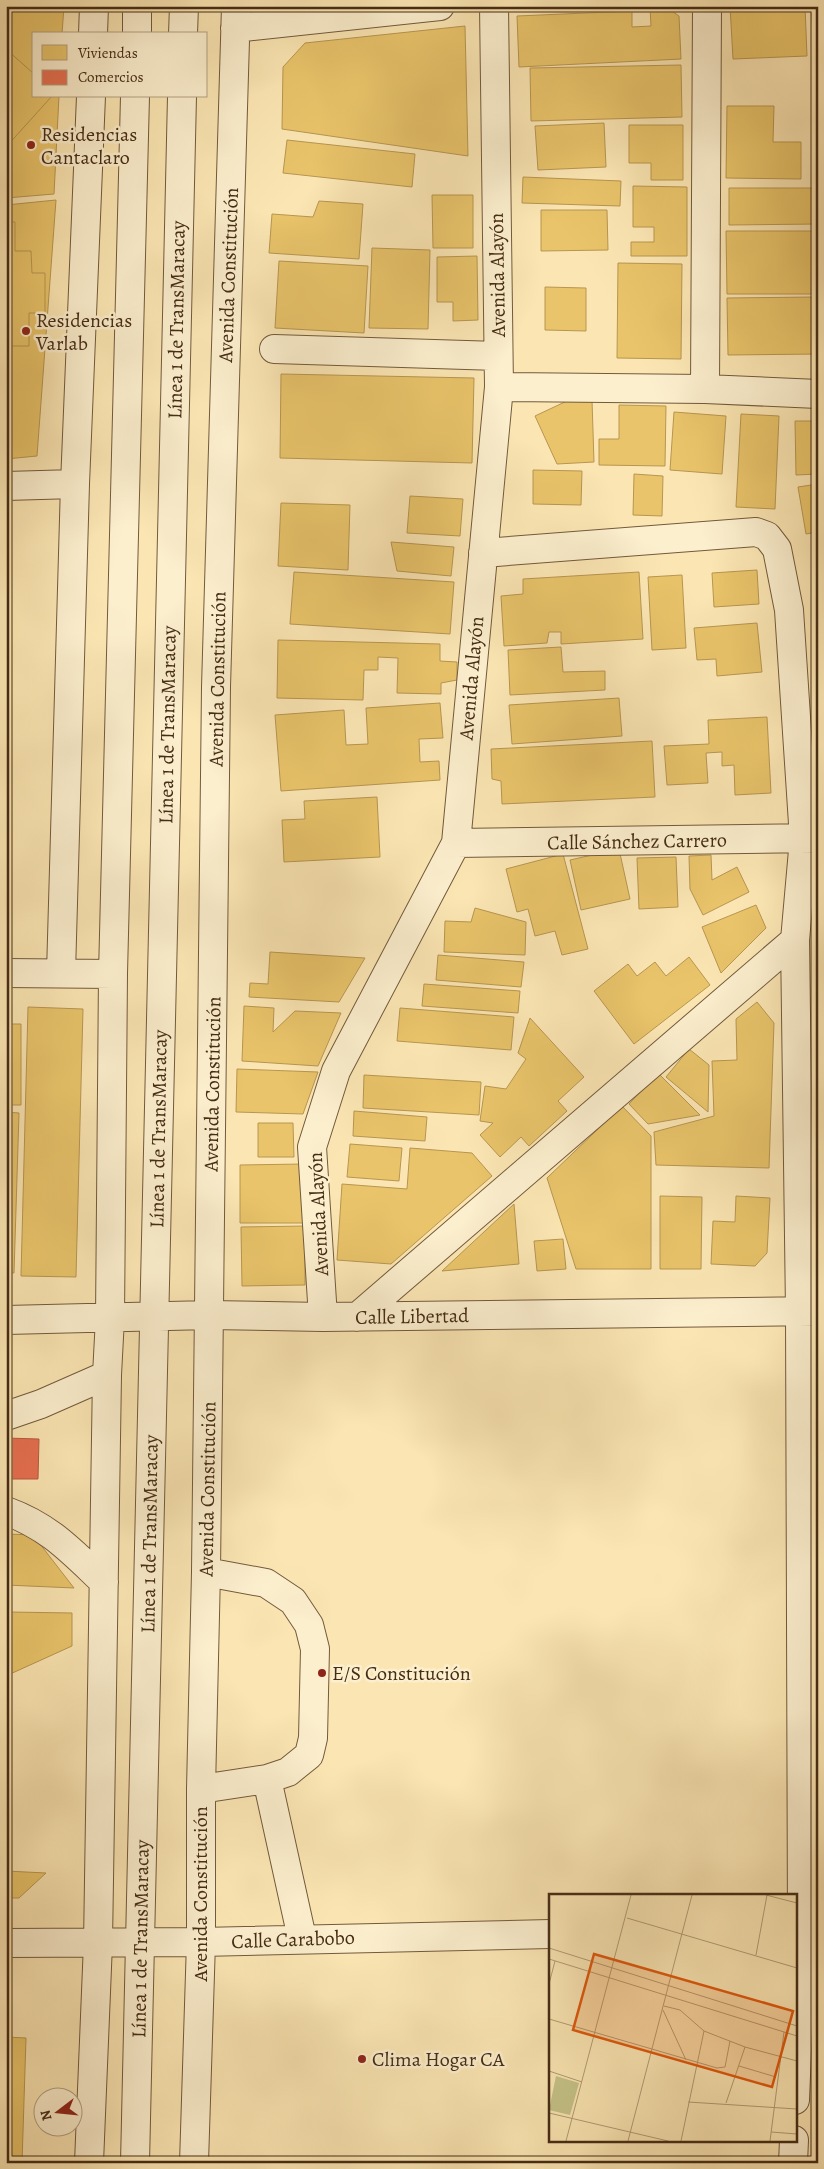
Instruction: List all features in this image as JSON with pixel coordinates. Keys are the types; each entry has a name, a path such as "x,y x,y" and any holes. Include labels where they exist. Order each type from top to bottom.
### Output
{"street":[{"path":"93,32 94,6"},
{"path":"137,6 137,32"},
{"path":"183,32 184,6"},
{"path":"235,17 440,6"},
{"name":"Avenida Alayón","path":"323,1317 312,1147 336,1070 456,843 499,387 494,6"},
{"path":"705,389 707,6"},
{"name":"Avenida Constitución","path":"194,2163 201,1942 201,1789 206,1572 216,687 235,17"},
{"path":"61,972 75,484 91,98"},
{"path":"89,2163 98,1943 107,1375 110,1318 112,974 135,98"},
{"name":"Línea 1 de TransMaracay","path":"135,2163 182,98"},
{"path":"274,349 498,356"},
{"path":"499,387 705,389 818,394"},
{"path":"6,486 75,484"},
{"path":"483,553 756,532 767,536 777,549 788,610 811,839 795,940 809,1311 805,1929 796,2083"},
{"name":"Calle Sánchez Carrero","path":"456,843 811,839"},
{"path":"357,1317 795,940"},
{"path":"6,973 61,972 112,974"},
{"name":"Calle Libertad","path":"6,1320 209,1315 357,1317 809,1311"},
{"path":"6,1416 41,1404 107,1375"},
{"path":"6,1511 45,1529 104,1582"},
{"path":"201,1789 267,1779 288,1772 309,1755 313,1738 314,1649 309,1625 294,1600 266,1583 206,1572"},
{"path":"267,1779 302,1938"},
{"name":"Calle Carabobo","path":"6,1944 201,1942 302,1938 549,1934"},
{"path":"793,2163 794,2142"}],"building: Viviendas":[{"name":"Residencias Cantaclaro","path":"6,6 64,6 62,32 32,32 32,98 59,98 54,194 6,198"},
{"path":"730,6 805,6 807,56 733,59"},
{"path":"811,6 818,6 818,60 815,60"},
{"path":"650,7 666,7 679,16 681,59 519,67 517,16 632,11 632,27 651,26"},
{"path":"465,26 468,156 282,129 283,67 305,43"},
{"path":"6,49 32,72 32,98 50,98 6,147"},
{"path":"681,65 682,117 531,121 530,68"},
{"path":"727,106 774,106 773,142 801,142 801,179 726,178"},
{"path":"604,123 606,167 538,170 535,126"},
{"path":"629,125 683,125 683,180 651,180 651,163 629,163"},
{"path":"287,140 415,154 412,187 283,173"},
{"path":"523,177 621,181 620,206 522,203"},
{"path":"633,186 687,187 687,256 631,256 631,242 654,242 654,227 633,227"},
{"path":"729,188 818,188 818,224 729,225"},
{"path":"432,195 473,195 473,248 433,248"},
{"name":"Residencias Varlab","path":"56,200 37,456 6,459 6,205"},
{"path":"319,201 363,204 359,259 269,253 272,214 313,217"},
{"path":"541,210 607,210 608,250 541,251"},
{"path":"6,222 15,222 15,251 31,251 32,273 45,273 45,313 29,313 29,346 6,346"},
{"path":"726,231 818,231 818,294 727,294"},
{"path":"372,248 430,250 428,329 369,328"},
{"path":"477,256 478,320 453,321 453,302 437,302 437,257"},
{"path":"279,261 368,266 364,333 275,328"},
{"path":"618,263 682,264 681,359 617,358"},
{"path":"545,287 586,288 586,331 545,330"},
{"path":"815,297 815,317 818,317 818,354 728,355 727,298"},
{"path":"281,374 474,378 472,463 280,458"},
{"path":"569,400 592,400 594,462 557,464 535,416"},
{"path":"619,405 666,406 665,466 599,465 599,439 619,439"},
{"path":"674,412 726,416 722,474 670,470"},
{"path":"741,414 779,416 775,509 736,507"},
{"path":"795,421 818,421 818,474 796,475"},
{"path":"533,470 582,471 581,505 533,504"},
{"path":"634,474 663,476 662,516 633,515"},
{"path":"818,484 818,532 806,534 798,487"},
{"path":"410,496 463,499 460,536 407,533"},
{"path":"281,503 350,505 348,570 278,566"},
{"path":"391,542 454,547 451,576 397,571"},
{"path":"757,570 759,604 714,607 712,573"},
{"path":"294,572 454,582 450,634 290,624"},
{"path":"639,572 643,639 561,644 561,632 549,632 547,643 504,646 501,596 523,594 523,579"},
{"path":"682,575 686,648 652,650 648,577"},
{"path":"757,623 762,672 717,676 716,659 697,660 694,628"},
{"path":"278,640 440,644 440,661 457,662 457,680 441,683 441,694 397,693 398,658 378,657 378,670 364,670 363,700 277,698"},
{"path":"561,647 563,672 605,671 605,690 510,695 508,650"},
{"path":"619,698 622,736 512,744 509,705"},
{"path":"440,703 443,738 419,739 420,762 439,761 440,780 281,791 275,715 344,710 346,745 368,744 366,708"},
{"path":"767,717 771,793 735,795 734,765 722,766 722,752 706,753 708,783 667,785 664,746 709,744 708,720"},
{"path":"652,741 655,797 502,804 501,781 492,779 491,749"},
{"path":"377,797 380,857 284,862 282,820 305,819 304,801"},
{"path":"619,849 630,899 581,910 570,860"},
{"path":"563,854 588,949 562,955 555,931 535,936 528,909 517,912 506,869"},
{"path":"711,855 712,880 737,867 749,892 703,915 690,889 689,856"},
{"path":"676,857 678,907 639,909 637,858"},
{"path":"756,905 766,928 721,973 702,927"},
{"path":"475,908 526,922 525,955 444,952 445,921 471,922"},
{"path":"270,952 365,958 339,1002 249,997 250,983 268,984"},
{"path":"438,955 524,962 521,987 436,980"},
{"path":"689,957 710,985 634,1044 594,991 628,964 637,976 655,962 666,976"},
{"path":"424,984 520,991 518,1013 422,1006"},
{"path":"757,1002 774,1023 769,1168 656,1165 654,1132 714,1116 712,1061 737,1060 736,1019"},
{"path":"244,1006 274,1008 273,1032 295,1011 341,1013 318,1066 242,1061"},
{"path":"28,1007 83,1009 76,1277 21,1276"},
{"path":"400,1008 514,1017 511,1050 397,1041"},
{"path":"530,1018 584,1077 558,1101 567,1111 529,1146 521,1137 500,1157 480,1135 493,1123 480,1121 485,1086 506,1089 526,1059 518,1053"},
{"path":"6,1024 21,1024 21,1105 6,1105"},
{"path":"689,1049 709,1065 708,1112 666,1077"},
{"path":"237,1069 318,1072 303,1114 236,1112"},
{"path":"658,1073 700,1115 648,1124 629,1104"},
{"path":"364,1075 481,1082 479,1115 363,1108"},
{"path":"622,1106 651,1136 651,1269 576,1269 547,1178"},
{"path":"354,1111 427,1117 425,1141 353,1136"},
{"path":"6,1112 19,1113 14,1273 6,1273"},
{"path":"258,1123 293,1123 294,1157 258,1157"},
{"path":"350,1144 402,1148 399,1181 347,1177"},
{"path":"410,1148 472,1153 492,1176 391,1264 337,1260 342,1184 407,1189"},
{"path":"303,1164 304,1223 240,1223 240,1165"},
{"path":"660,1196 702,1197 701,1269 660,1269"},
{"path":"736,1196 770,1198 767,1253 755,1266 711,1264 713,1221 735,1222"},
{"path":"514,1204 519,1264 442,1271"},
{"path":"305,1226 305,1285 242,1286 241,1227"},
{"path":"563,1239 566,1269 537,1271 534,1241"},
{"path":"6,1534 33,1535 74,1588 6,1585"},
{"path":"9,1612 72,1613 72,1646 8,1675"},
{"path":"6,1871 46,1873 19,1898 6,1898"},
{"path":"6,2037 26,2038 22,2163 6,2163"}],"building: Comercios":[{"path":"6,1438 39,1439 38,1479 6,1479"}],"place":[{"name":"Residencias Cantaclaro","path":"31,145"},
{"name":"Residencias Varlab","path":"26,331"},
{"name":"E/S Constitución","path":"322,1673"},
{"name":"Clima Hogar CA","path":"362,2059"}]}
